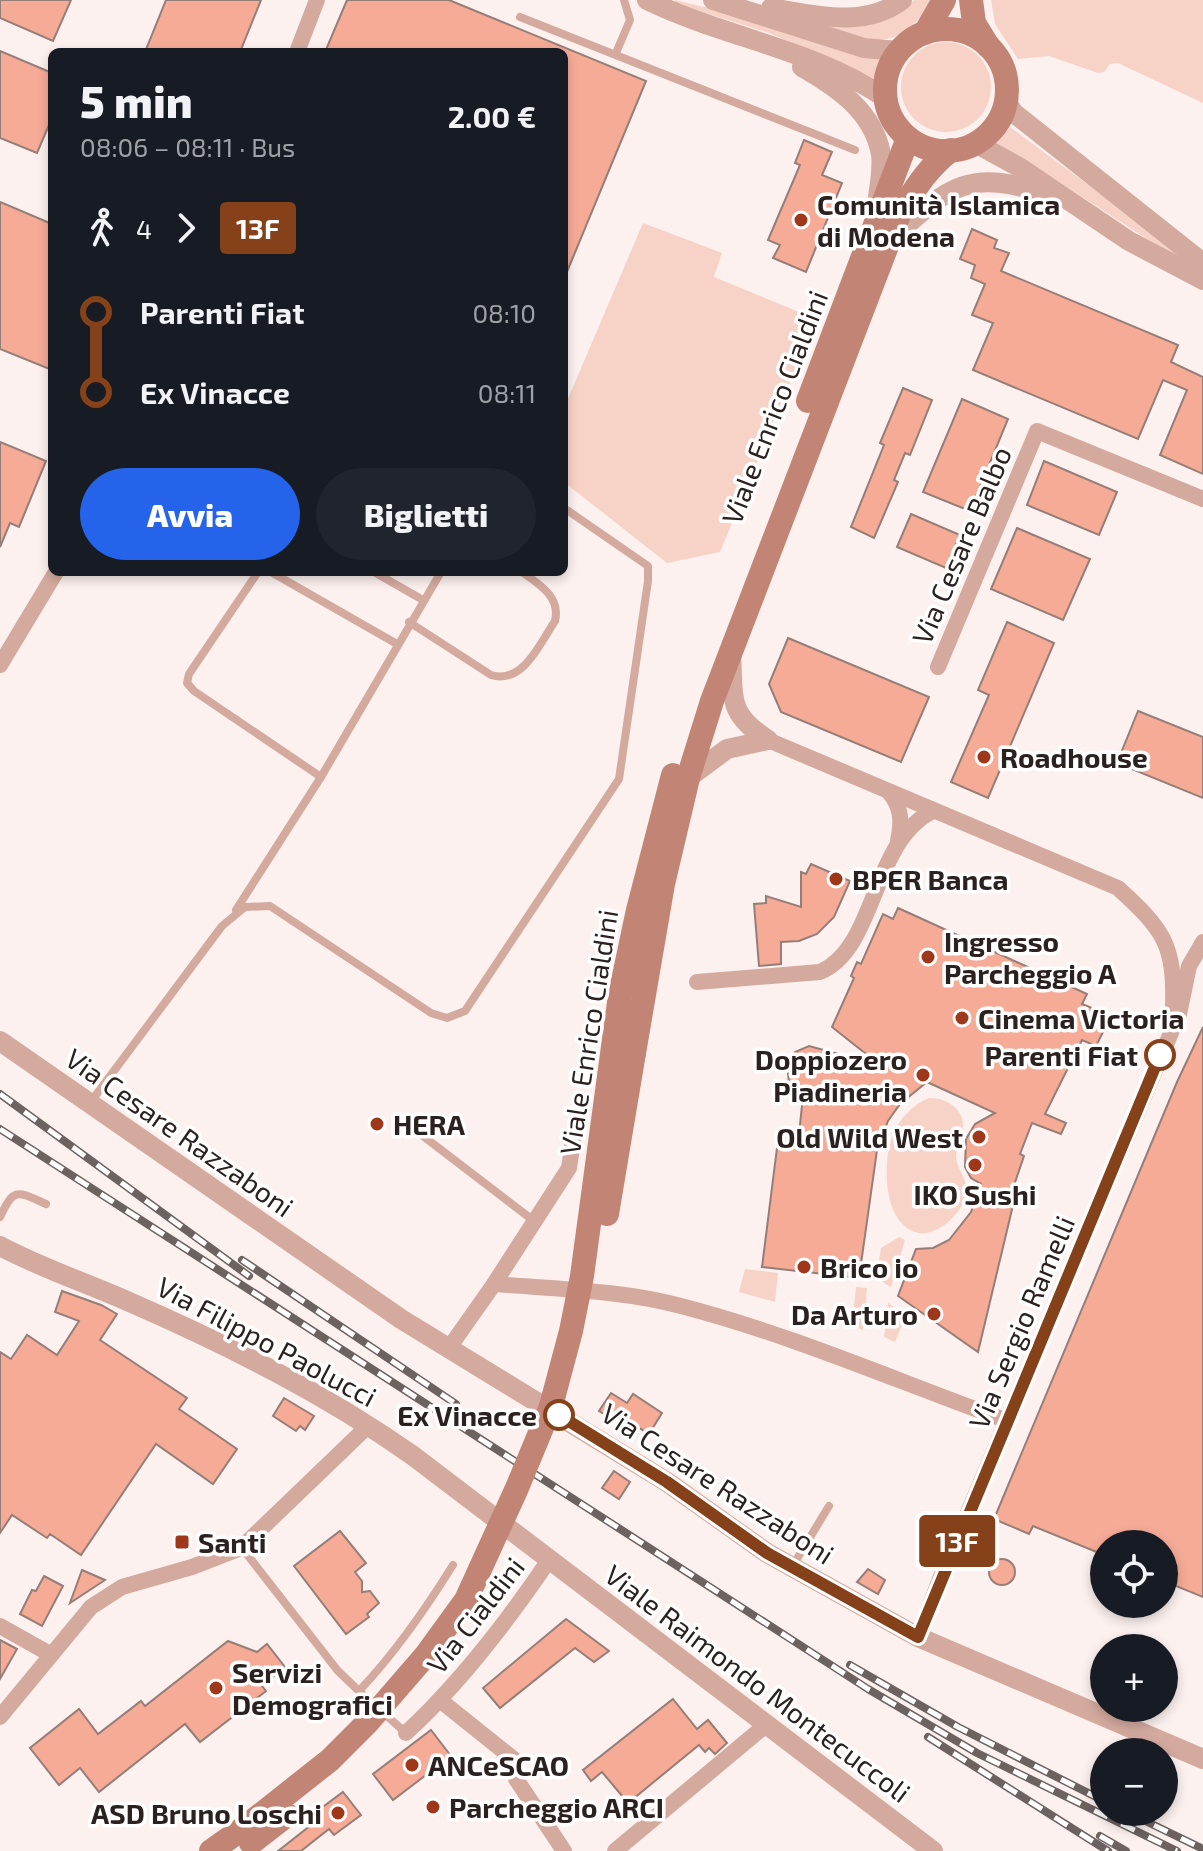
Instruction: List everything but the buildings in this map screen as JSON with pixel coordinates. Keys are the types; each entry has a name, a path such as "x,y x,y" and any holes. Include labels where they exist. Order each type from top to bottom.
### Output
{"main road":[{"path":"925,33 944,0"},
{"path":"971,0 974,23 1002,65 1006,77 1006,102 998,121 975,143 951,150 921,145 908,138 897,126 887,99 888,71 899,51 925,33 942,29 958,30 988,46"},
{"name":"Viale Enrico Cialdini","path":"680,777 731,651 881,236 908,138"},
{"name":"Viale Enrico Cialdini","path":"211,1851 246,1841 326,1783 380,1731 436,1667 479,1609 533,1493 564,1415 586,1341 680,777 697,693 881,236 922,178 951,150"}],"street":[{"path":"299,48 317,0"},
{"path":"647,0 673,13 799,54 851,76 887,99"},
{"path":"713,0 864,48 899,51"},
{"path":"719,0 824,17 859,18 895,6 902,0"},
{"path":"761,44 843,92 859,108 874,133 881,155 881,236"},
{"path":"1006,102 1014,113 1203,263"},
{"path":"975,143 1019,167 1129,241 1203,280"},
{"path":"881,236 966,184 1000,182 1067,201"},
{"name":"Via Cesare Balbo","path":"938,667 1037,431 1203,499"},
{"path":"0,665 54,576"},
{"path":"731,651 737,713 751,729 768,740"},
{"path":"680,777 727,749 768,740"},
{"name":"Via Sergio Ramelli","path":"768,740 1118,888 1153,921 1170,951 1174,989 1172,1028"},
{"path":"697,982 820,972 833,966 849,948 898,841 901,825 899,807 889,792"},
{"path":"898,841 918,820 933,811"},
{"path":"1170,951 1203,940"},
{"name":"Via Sergio Ramelli","path":"918,1637 1172,1028 1184,997 1189,966 1203,940"},
{"name":"Via Cesare Razzaboni","path":"0,1041 401,1319 667,1482 792,1568 918,1637 1203,1759"},
{"path":"449,1348 569,1168 573,1141"},
{"name":"Via Filippo Paolucci","path":"0,1243 20,1257 231,1347 328,1400 369,1425 549,1560"},
{"path":"494,1284 642,1298 680,1306 812,1346 1008,1421"},
{"path":"0,1717 50,1654 104,1596 122,1587 192,1567 241,1548 369,1425"},
{"name":"Via Cialdini","path":"406,1733 441,1701 549,1560"},
{"name":"Viale Raimondo Montecuccoli","path":"549,1560 933,1851"},
{"path":"0,1626 50,1654"},
{"path":"441,1701 516,1761 516,1779 564,1851"},
{"path":"615,1851 766,1725"}],"lane":[{"path":"616,53 630,20 624,0"},
{"path":"520,17 855,150"},
{"path":"233,915 245,907 270,906 431,1013 447,1018 465,1011 619,779 648,566 568,511"},
{"path":"255,576 189,674 187,683 194,691 321,777"},
{"path":"278,576 397,644"},
{"path":"381,576 423,600"},
{"path":"90,1104 233,915 321,777 438,576"},
{"path":"409,622 491,675 505,677 513,674 523,668 557,614 546,589 528,576"},
{"path":"423,1136 534,1221"},
{"path":"0,1217 11,1195 16,1193 46,1204"},
{"path":"792,1568 829,1506"},
{"path":"925,1543 951,1555"},
{"path":"241,1548 338,1671 406,1733"},
{"path":"359,1691 392,1655 453,1565"}],"shaded area":[{"path":"675,0 742,16 882,58 875,79 769,33 674,3"},
{"path":"914,0 933,0 910,28 887,39 861,37 828,26 905,8"},
{"path":"991,0 1203,0 1203,103 1118,63 1110,64 1104,72 1098,73 1049,56 1018,59 995,24"},
{"path":"946,42 963,45 978,55 988,70 991,87 988,104 978,119 963,129 946,132 929,129 914,119 904,104 901,87 904,70 914,55 929,45"},
{"path":"1010,127 1182,254 1178,259 1014,153 994,146"},
{"path":"643,223 722,253 714,277 816,319 720,552 667,563 568,485 568,399"},
{"path":"929,1098 941,1099 960,1114 962,1130 956,1156 966,1194 951,1220 924,1233 904,1226 896,1215 887,1172 890,1143 897,1126 913,1107"},
{"path":"899,1237 905,1240 891,1287 876,1278 881,1248"},
{"path":"745,1269 778,1273 775,1302 739,1292"},
{"path":"856,1287 867,1288 863,1330 852,1326"},
{"path":"888,1303 906,1315 895,1342 884,1337"}],"railway":[{"path":"0,1094 249,1276"},
{"path":"0,1129 868,1689 977,1753 1177,1851"},
{"path":"242,1260 456,1404"},
{"path":"850,1665 958,1727 1090,1794"},
{"path":"928,1737 1108,1851"},
{"path":"1156,1826 1203,1849"},
{"path":"1100,1836 1126,1851"}],"bus line":[{"name":"13F","path":"559,1415 667,1482 767,1553 918,1637 1160,1055"}],"place":[{"name":"Comunità Islamica di Modena","path":"801,220"},
{"name":"Roadhouse","path":"984,757"},
{"name":"BPER Banca","path":"836,879"},
{"name":"Ingresso Parcheggio A","path":"928,957"},
{"name":"Cinema Victoria","path":"962,1018"},
{"name":"Parenti Fiat","path":"1160,1055"},
{"name":"Doppiozero Piadineria","path":"923,1075"},
{"name":"HERA","path":"377,1124"},
{"name":"Old Wild West","path":"979,1137"},
{"name":"IKO Sushi","path":"975,1165"},
{"name":"Brico io","path":"804,1267"},
{"name":"Da Arturo","path":"934,1314"},
{"name":"Ex Vinacce","path":"559,1415"},
{"name":"Santi","path":"182,1542"},
{"name":"Servizi Demografici","path":"216,1688"},
{"name":"ANCeSCAO","path":"412,1765"},
{"name":"Parcheggio ARCI","path":"433,1807"},
{"name":"ASD Bruno Loschi","path":"338,1813"}]}
